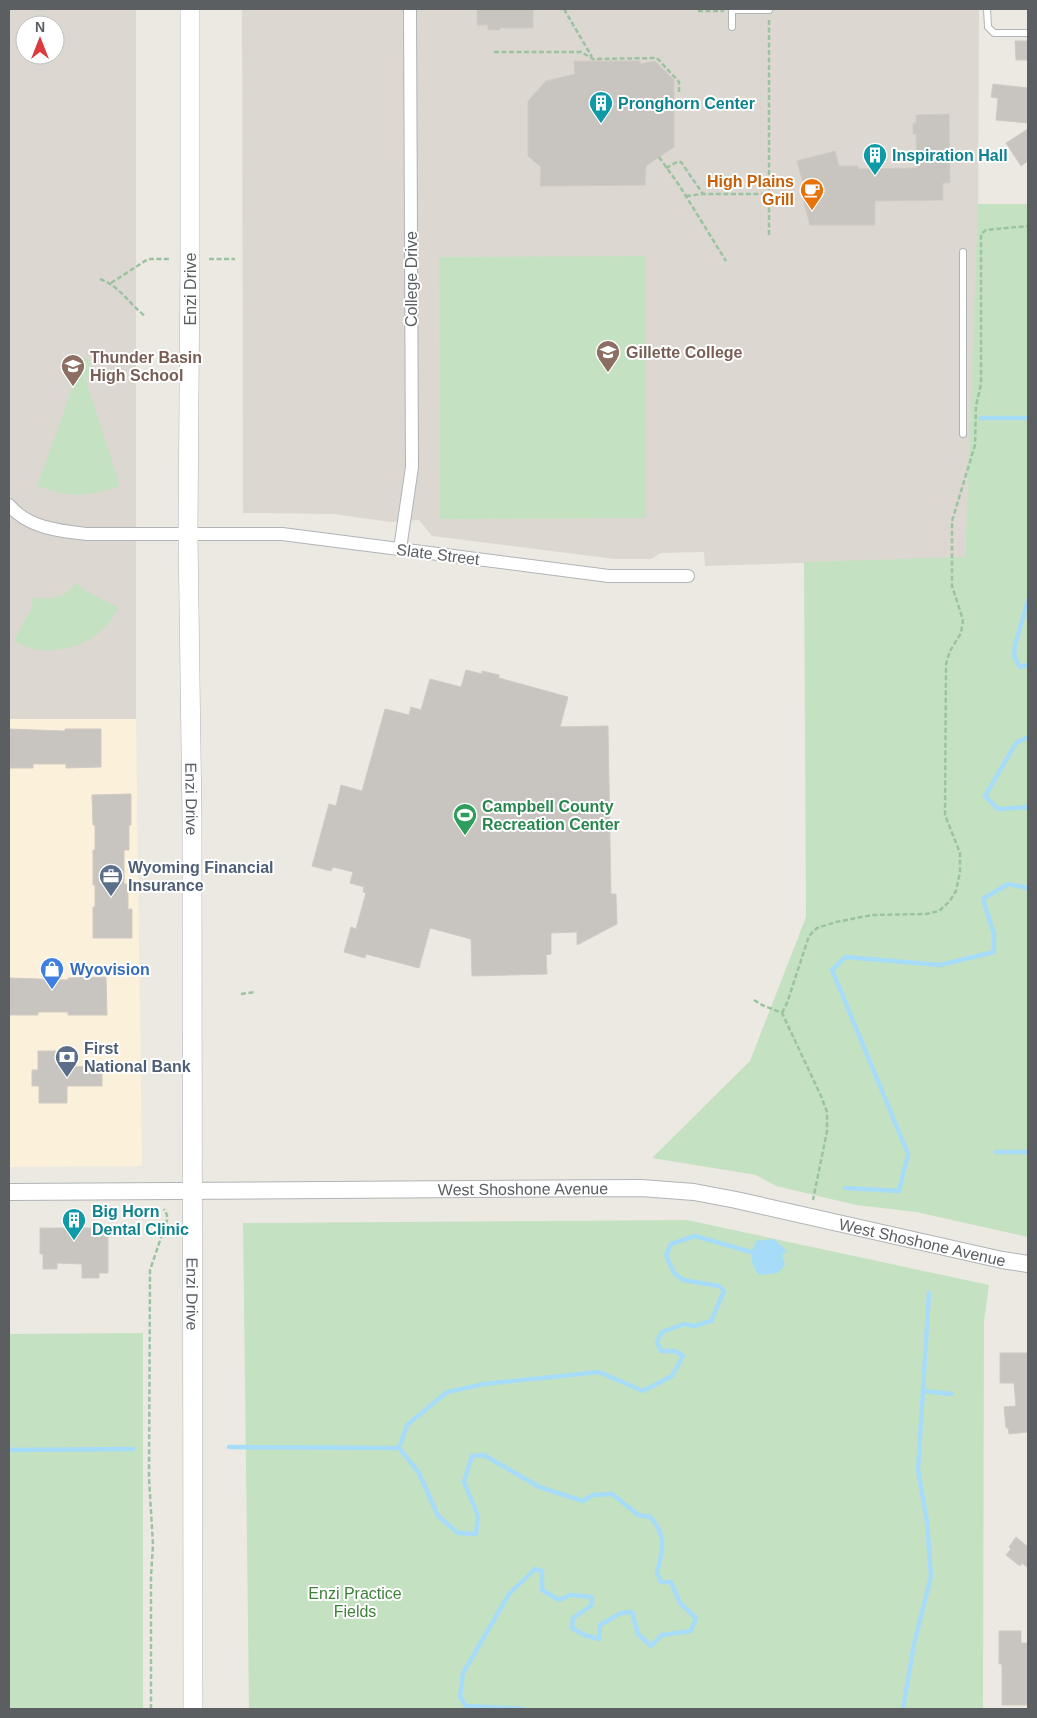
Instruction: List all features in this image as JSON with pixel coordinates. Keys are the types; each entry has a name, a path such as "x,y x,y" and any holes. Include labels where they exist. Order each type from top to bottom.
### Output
{"main road":[{"name":"Enzi Drive","path":"190,9 188,534 192,819 193,1709"}],"street":[{"name":"College Drive","path":"400,549 412,466 410,9"},
{"name":"Slate Street","path":"9,505 33,524 57,531 87,534 282,534 609,576 688,576"},
{"name":"West Shoshone Avenue","path":"9,1192 641,1188 694,1192 736,1200 1002,1260 1028,1264"}],"lane":[{"path":"988,9 988,27 994,33 1028,33"},
{"path":"732,26 732,10 769,10"},
{"path":"963,252 963,434"}],"path":[{"path":"564,9 593,58"},
{"path":"698,11 732,10"},
{"path":"769,10 769,235"},
{"path":"494,52 582,52 593,58 657,58 679,82 679,92"},
{"path":"659,157 686,196 726,261"},
{"path":"666,168 681,162 703,194"},
{"path":"686,196 703,194 769,194"},
{"path":"782,1013 809,936 817,928 872,915 926,914 939,911 950,902 956,891 960,872 960,854 945,815 946,664 950,651 961,633 964,620 952,586 952,521 975,445 976,406 982,384 981,234 986,230 1028,226"},
{"path":"111,283 148,259 170,259"},
{"path":"209,259 235,259"},
{"path":"100,279 111,283 119,289 134,307 145,316"},
{"path":"241,994 256,992"},
{"path":"754,1000 782,1013 827,1112 827,1131 812,1200"},
{"path":"150,1709 153,1545 150,1478 150,1270 167,1220 167,1214 164,1209"}],"shaded area":[{"name":"Thunder Basin High School","path":"9,9 136,9 136,719 9,719"},
{"name":"Gillette College","path":"242,9 979,9 978,232 965,558 705,566 704,552 661,553 651,559 614,559 432,536 419,520 390,522 333,514 243,513"},
{"path":"9,719 136,719 142,1166 9,1167"}],"green space":[{"path":"978,204 1028,204 1028,1237 916,1212 856,1205 776,1186 756,1175 652,1158 750,1061 806,917 804,562 965,557"},
{"path":"645,256 646,518 440,519 439,257"},
{"path":"80,356 89,360 89,377 85,377 120,486 78,495 60,493 37,486 76,378 71,377 71,360"},
{"path":"77,583 84,590 119,608 109,623 98,634 81,644 52,650 33,649 14,641 32,607 33,597 46,599 57,597 67,592"},
{"name":"Enzi Practice Fields","path":"687,1220 989,1285 984,1321 983,1709 249,1709 243,1223"},
{"path":"143,1333 143,1709 9,1709 9,1334"}],"water":[{"path":"774,1239 787,1251 782,1255 785,1265 778,1273 759,1275 752,1263 756,1241"}],"building":[{"path":"477,9 533,9 533,28 488,30 488,25 477,25"},
{"path":"1015,41 1028,41 1028,60 1016,60"},
{"name":"Pronghorn Center","path":"574,61 640,61 640,64 655,61 674,80 674,147 646,166 645,185 540,186 541,167 528,156 528,101 546,81 575,74"},
{"path":"993,84 1028,88 1028,123 996,120 998,98 991,97"},
{"name":"Inspiration Hall","path":"949,114 950,183 943,183 943,200 875,201 875,225 810,225 800,188 804,187 797,161 835,151 839,166 858,166 858,169 917,168 916,134 913,134 913,123 916,123 916,115"},
{"path":"1028,129 1028,161 1021,166 1006,143"},
{"name":"Campbell County Recreation Center","path":"466,670 482,674 482,671 499,675 499,678 568,697 560,727 608,726 611,894 616,894 617,924 577,945 577,932 551,933 551,954 546,955 547,974 472,976 471,939 430,928 419,968 366,954 365,958 344,952 351,927 356,929 366,893 363,892 364,887 350,883 353,872 333,867 331,871 312,866 329,804 336,806 341,785 362,791 385,709 409,715 411,707 421,710 430,679 461,687"},
{"path":"9,729 65,731 65,729 101,729 101,767 66,768 66,764 33,764 33,768 9,768"},
{"path":"131,794 129,850 124,850 124,884 128,884 128,909 132,909 132,938 93,938 95,885 93,885 93,850 95,850 95,825 93,825 92,795"},
{"path":"106,977 107,1015 68,1015 68,1012 38,1012 38,1015 9,1015 9,978 68,980 68,978"},
{"name":"First National Bank","path":"38,1051 68,1051 68,1067 102,1066 102,1086 67,1086 67,1103 39,1103 39,1086 32,1086 32,1070 38,1070"},
{"name":"Big Horn Dental Clinic","path":"40,1228 108,1228 108,1273 99,1273 99,1278 82,1278 82,1264 57,1263 57,1269 43,1269 43,1254 40,1254"},
{"path":"1000,1353 1028,1353 1028,1432 1009,1434 1008,1428 1006,1428 1004,1407 1016,1406 1014,1383 1000,1383"},
{"path":"1016,1537 1028,1547 1028,1568 1022,1563 1020,1566 1006,1555"},
{"path":"999,1631 1021,1631 1021,1643 1028,1643 1028,1705 1002,1705 1002,1664 999,1664"}],"waterway":[{"path":"981,418 1028,418"},
{"path":"1028,600 1015,645 1014,656 1020,667 1028,665"},
{"path":"1028,737 1016,743 985,796 998,809 1028,807"},
{"path":"845,1188 899,1191 908,1154 832,970 845,957 940,965 994,952 994,934 983,899 1008,884 1028,888"},
{"path":"996,1152 1028,1152"},
{"path":"523,1709 466,1706 460,1697 463,1673 509,1594 535,1569 542,1571 542,1590 559,1600 570,1595 592,1597 592,1605 573,1618 572,1628 584,1635 599,1639 600,1625 621,1613 632,1612 638,1634 651,1646 662,1635 691,1631 696,1618 680,1603 671,1582 661,1582 657,1572 662,1543 655,1523 650,1517 638,1515 612,1494 593,1495 583,1501 539,1487 484,1455 472,1456 464,1482 478,1516 476,1534 458,1533 438,1516 419,1473 399,1448 407,1425 447,1392 484,1384 599,1372 643,1391 672,1376 683,1356 675,1351 661,1351 657,1342 662,1332 684,1324 694,1326 711,1321 724,1291 719,1286 683,1280 674,1273 666,1255 671,1244 695,1236 751,1252 757,1251"},
{"path":"903,1709 914,1644 931,1576 927,1522 918,1470 929,1293"},
{"path":"923,1391 952,1394"},
{"path":"229,1447 399,1448"},
{"path":"9,1450 133,1449"}],"place":[{"name":"Pronghorn Center","path":"601,124"},
{"name":"Inspiration Hall","path":"875,176"},
{"name":"High Plains Grill","path":"812,211"},
{"name":"Gillette College","path":"608,373"},
{"name":"Thunder Basin High School","path":"73,387"},
{"name":"Campbell County Recreation Center","path":"465,836"},
{"name":"Wyoming Financial Insurance","path":"111,897"},
{"name":"Wyovision","path":"52,990"},
{"name":"First National Bank","path":"67,1078"},
{"name":"Big Horn Dental Clinic","path":"74,1241"}]}
